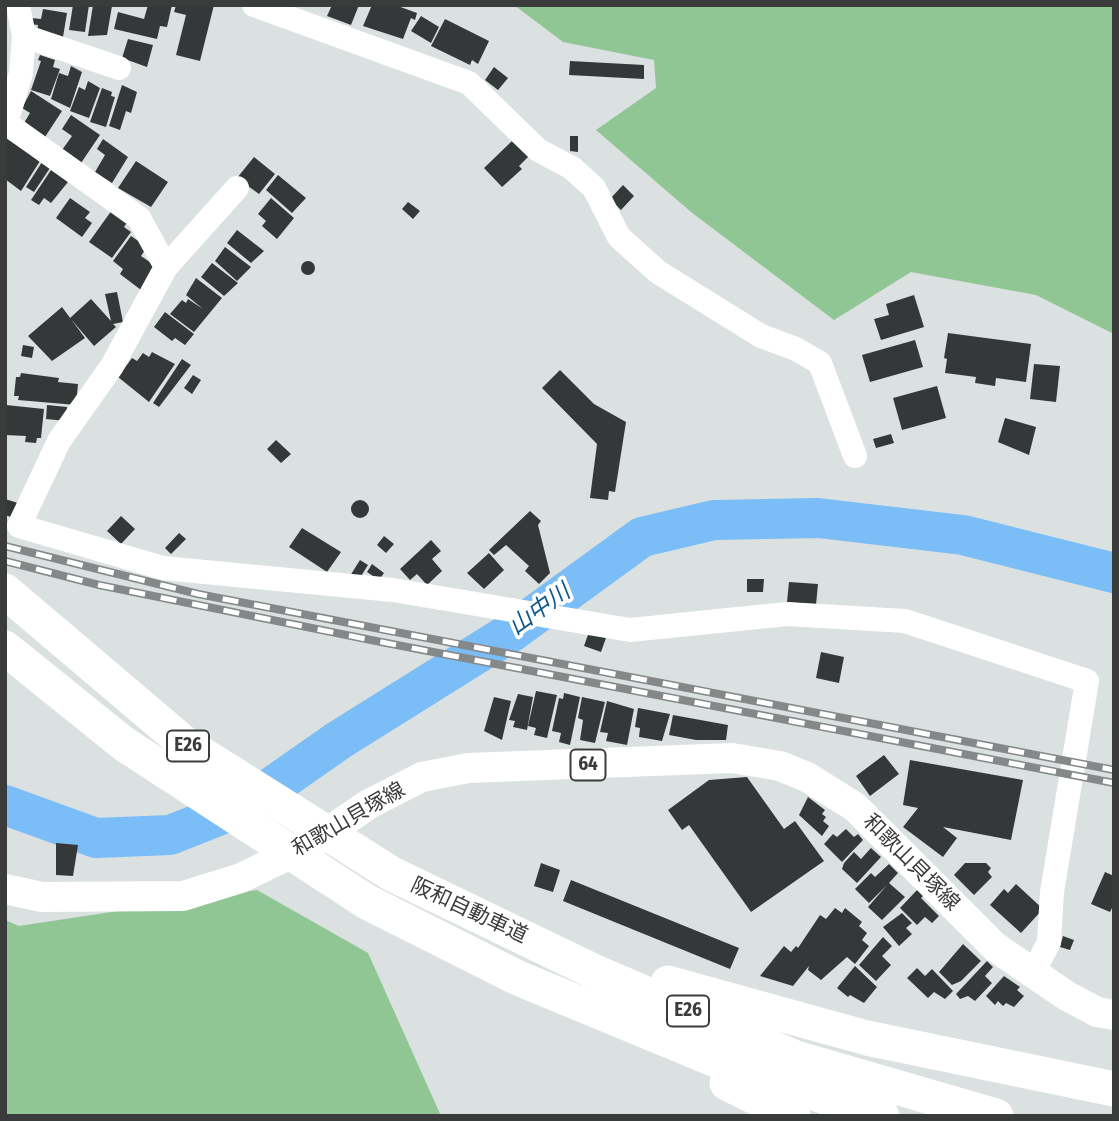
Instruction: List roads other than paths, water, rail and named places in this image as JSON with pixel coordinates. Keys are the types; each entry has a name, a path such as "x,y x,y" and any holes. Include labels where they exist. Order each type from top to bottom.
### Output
{"highway":[{"name":"阪和自動車道","path":"5,591 184,743 392,874 593,971 796,1058 996,1116"},
{"name":"阪和自動車道","path":"5,648 124,744 367,902 518,978 716,1060 882,1116"},
{"path":"392,874 663,982 867,1038 1114,1088"},
{"path":"518,978 793,1116"}],"main road":[{"name":"和歌山貝塚線","path":"5,889 41,897 183,896 241,878 309,845 369,804 422,777 468,768 732,758 780,766 807,777 855,807 995,947 1077,1001 1097,1012 1114,1015"}],"street":[{"path":"18,5 24,37 22,73 6,123 139,218 166,267"},
{"path":"254,5 469,83 486,97 499,115 538,149 572,168 594,188 619,237 658,272 761,336 796,349 820,363 855,456"},
{"path":"24,37 119,68"},
{"path":"233,204 166,267 112,366 58,442 19,526 163,568 393,590 630,630 787,614 905,621 1087,681 1052,892 1049,942 1033,973"}],"waterway":[{"name":"山中川","path":"5,805 96,838 170,835 246,805 339,740 510,633 642,537 714,520 818,518 963,535 1114,573"}],"railway":[{"path":"5,546 198,594 1114,770"},
{"path":"5,561 99,585 376,641 1114,783"}]}
